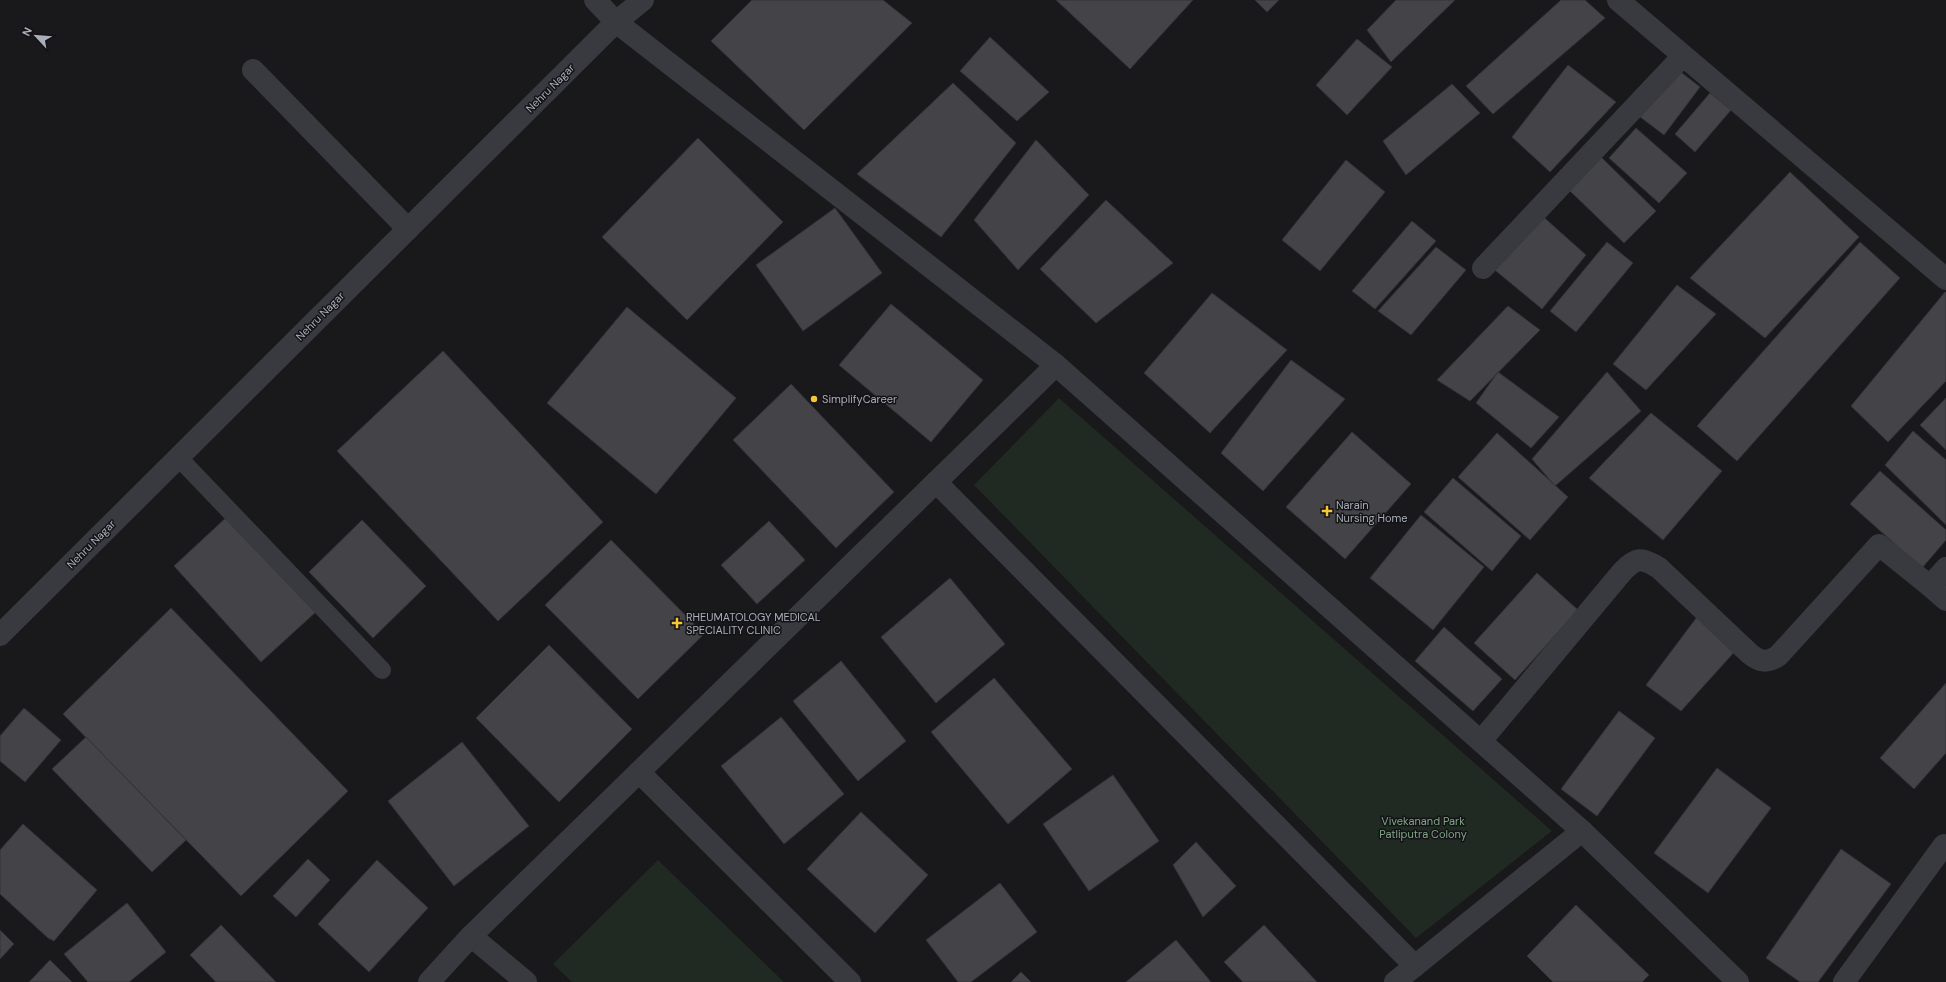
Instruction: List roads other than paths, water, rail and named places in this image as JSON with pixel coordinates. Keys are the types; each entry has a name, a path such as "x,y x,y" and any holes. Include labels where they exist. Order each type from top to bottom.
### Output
{"street":[{"path":"595,0 616,22 1056,365 1582,831 1738,982"},
{"name":"Nehru Nagar","path":"0,635 616,22 643,0"},
{"path":"1618,0 1946,279"},
{"path":"1483,268 1683,56"},
{"path":"253,70 408,230"},
{"path":"429,982 471,936 1056,365"},
{"path":"936,482 1415,966"},
{"path":"1481,741 1622,572 1633,562 1639,560 1645,560 1659,568 1750,654 1760,661 1765,662 1778,656 1879,545 1946,600"},
{"path":"1930,586 1946,568"},
{"path":"639,772 850,982"},
{"path":"1395,982 1582,831"},
{"path":"1844,982 1944,845"},
{"path":"471,936 526,982"}],"lane":[{"path":"178,457 382,670"}],"place":[{"name":"SimplifyCareer","path":"814,399"},
{"name":"Narain Nursing Home","path":"1327,511"},
{"name":"RHEUMATOLOGY MEDICAL SPECIALITY CLINIC","path":"677,623"}],"park label":[{"name":"Vivekanand Park Patliputra Colony","path":"1423,827"}]}
